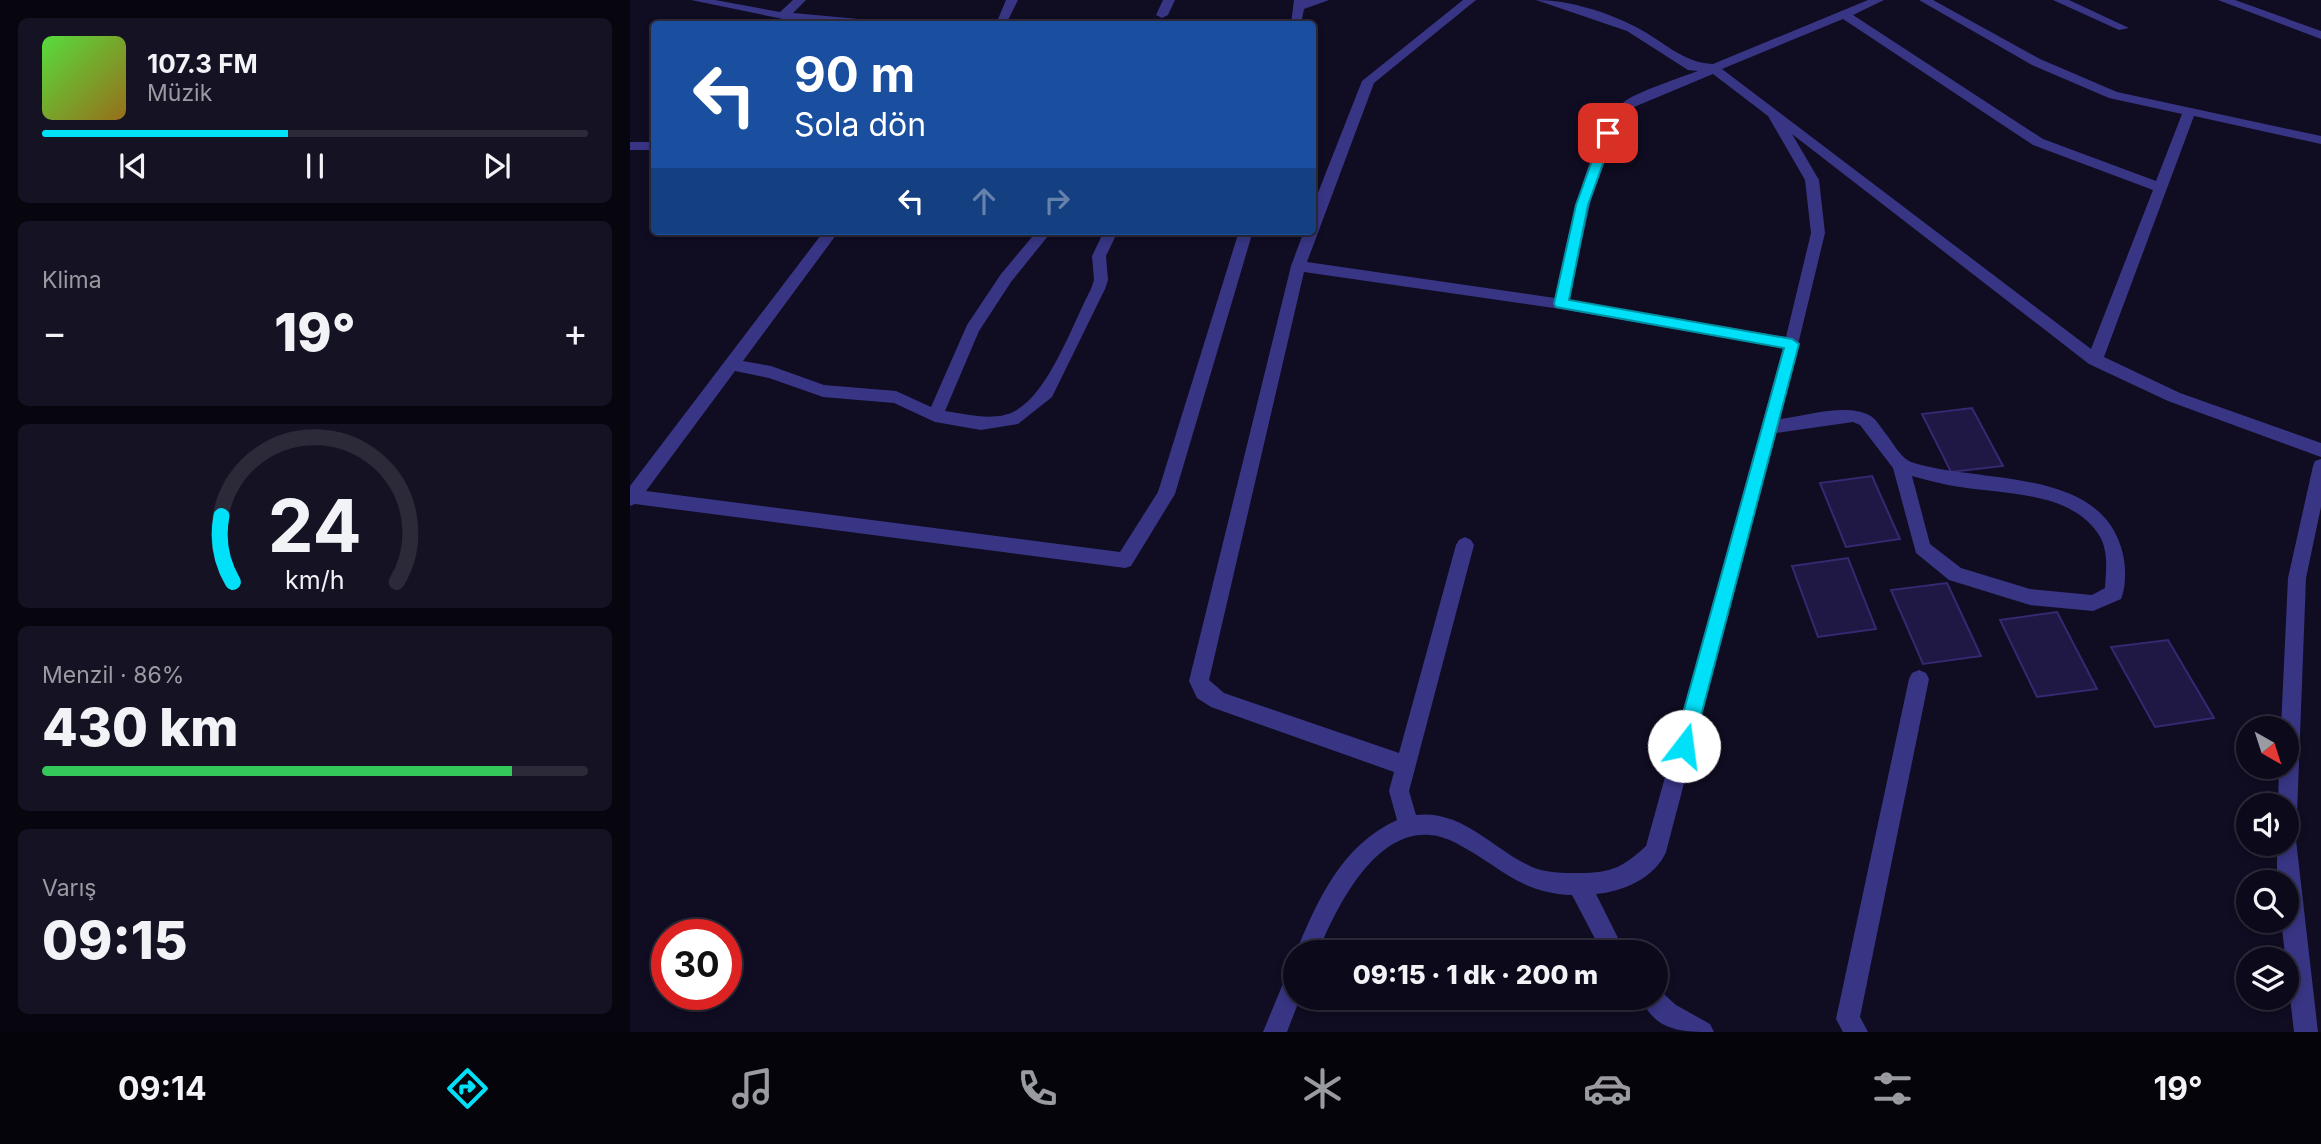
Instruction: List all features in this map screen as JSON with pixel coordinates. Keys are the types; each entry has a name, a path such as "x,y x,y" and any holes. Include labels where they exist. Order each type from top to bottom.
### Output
{"street":[{"path":"697,0 783,16 844,21"},
{"path":"783,16 800,0"},
{"path":"1002,21 1012,0"},
{"path":"1162,15 1169,0"},
{"path":"1296,21 1299,3 1323,0"},
{"path":"1316,218 1368,81 1470,0"},
{"path":"1542,0 1583,11 1631,29 1692,67 1713,68 2095,360 2174,397 2321,450"},
{"path":"1561,304 1582,205 1608,133 1629,104 1878,0"},
{"path":"1925,0 2036,62 2113,95 2321,139"},
{"path":"2059,0 2123,28"},
{"path":"2224,0 2321,35"},
{"path":"763,21 770,14"},
{"path":"1844,14 2038,142 2161,188"},
{"path":"2095,360 2189,113"},
{"path":"1312,940 1323,910 1345,874 1381,840 1409,826 1441,826 1456,832 1529,877 1579,885 1624,878 1655,852 1792,344 1818,233 1812,180 1773,114"},
{"path":"630,146 651,146"},
{"path":"631,498 829,235"},
{"path":"935,416 972,329 1006,278 1042,235"},
{"path":"732,365 771,372 823,391 896,397 935,416 981,423 1018,418 1046,393 1098,289 1101,280 1099,256 1109,235"},
{"path":"631,498 1125,560 1166,494 1245,235"},
{"path":"1310,235 1298,266 1199,681 1204,691 1217,700 1406,766"},
{"path":"1298,266 1561,304 1792,344"},
{"path":"1770,427 1853,416 1866,420 1901,466 1922,548 1955,574 2030,597 2092,603 2114,593 2119,568 2112,540 2099,519 2073,500 2025,488 1955,480 1901,466"},
{"path":"2289,793 2297,578 2321,466"},
{"path":"1409,826 1399,791 1465,545"},
{"path":"1856,1032 1848,1019 1919,679"},
{"path":"2286,856 2306,1032"},
{"path":"1579,885 1608,940"},
{"path":"1275,1032 1284,1010"},
{"path":"1665,1010 1702,1032"}],"building":[{"path":"1972,408 2003,466 1951,472 1922,414"},
{"path":"1872,476 1900,539 1846,547 1820,483"},
{"path":"1848,558 1876,629 1818,637 1792,566"},
{"path":"1947,583 1981,656 1923,664 1891,590"},
{"path":"2057,612 2097,689 2037,697 2000,620"},
{"path":"2168,640 2214,718 2155,727 2111,647"}],"route":[{"path":"1608,133 1582,205 1561,304 1792,344 1684,746"}]}
